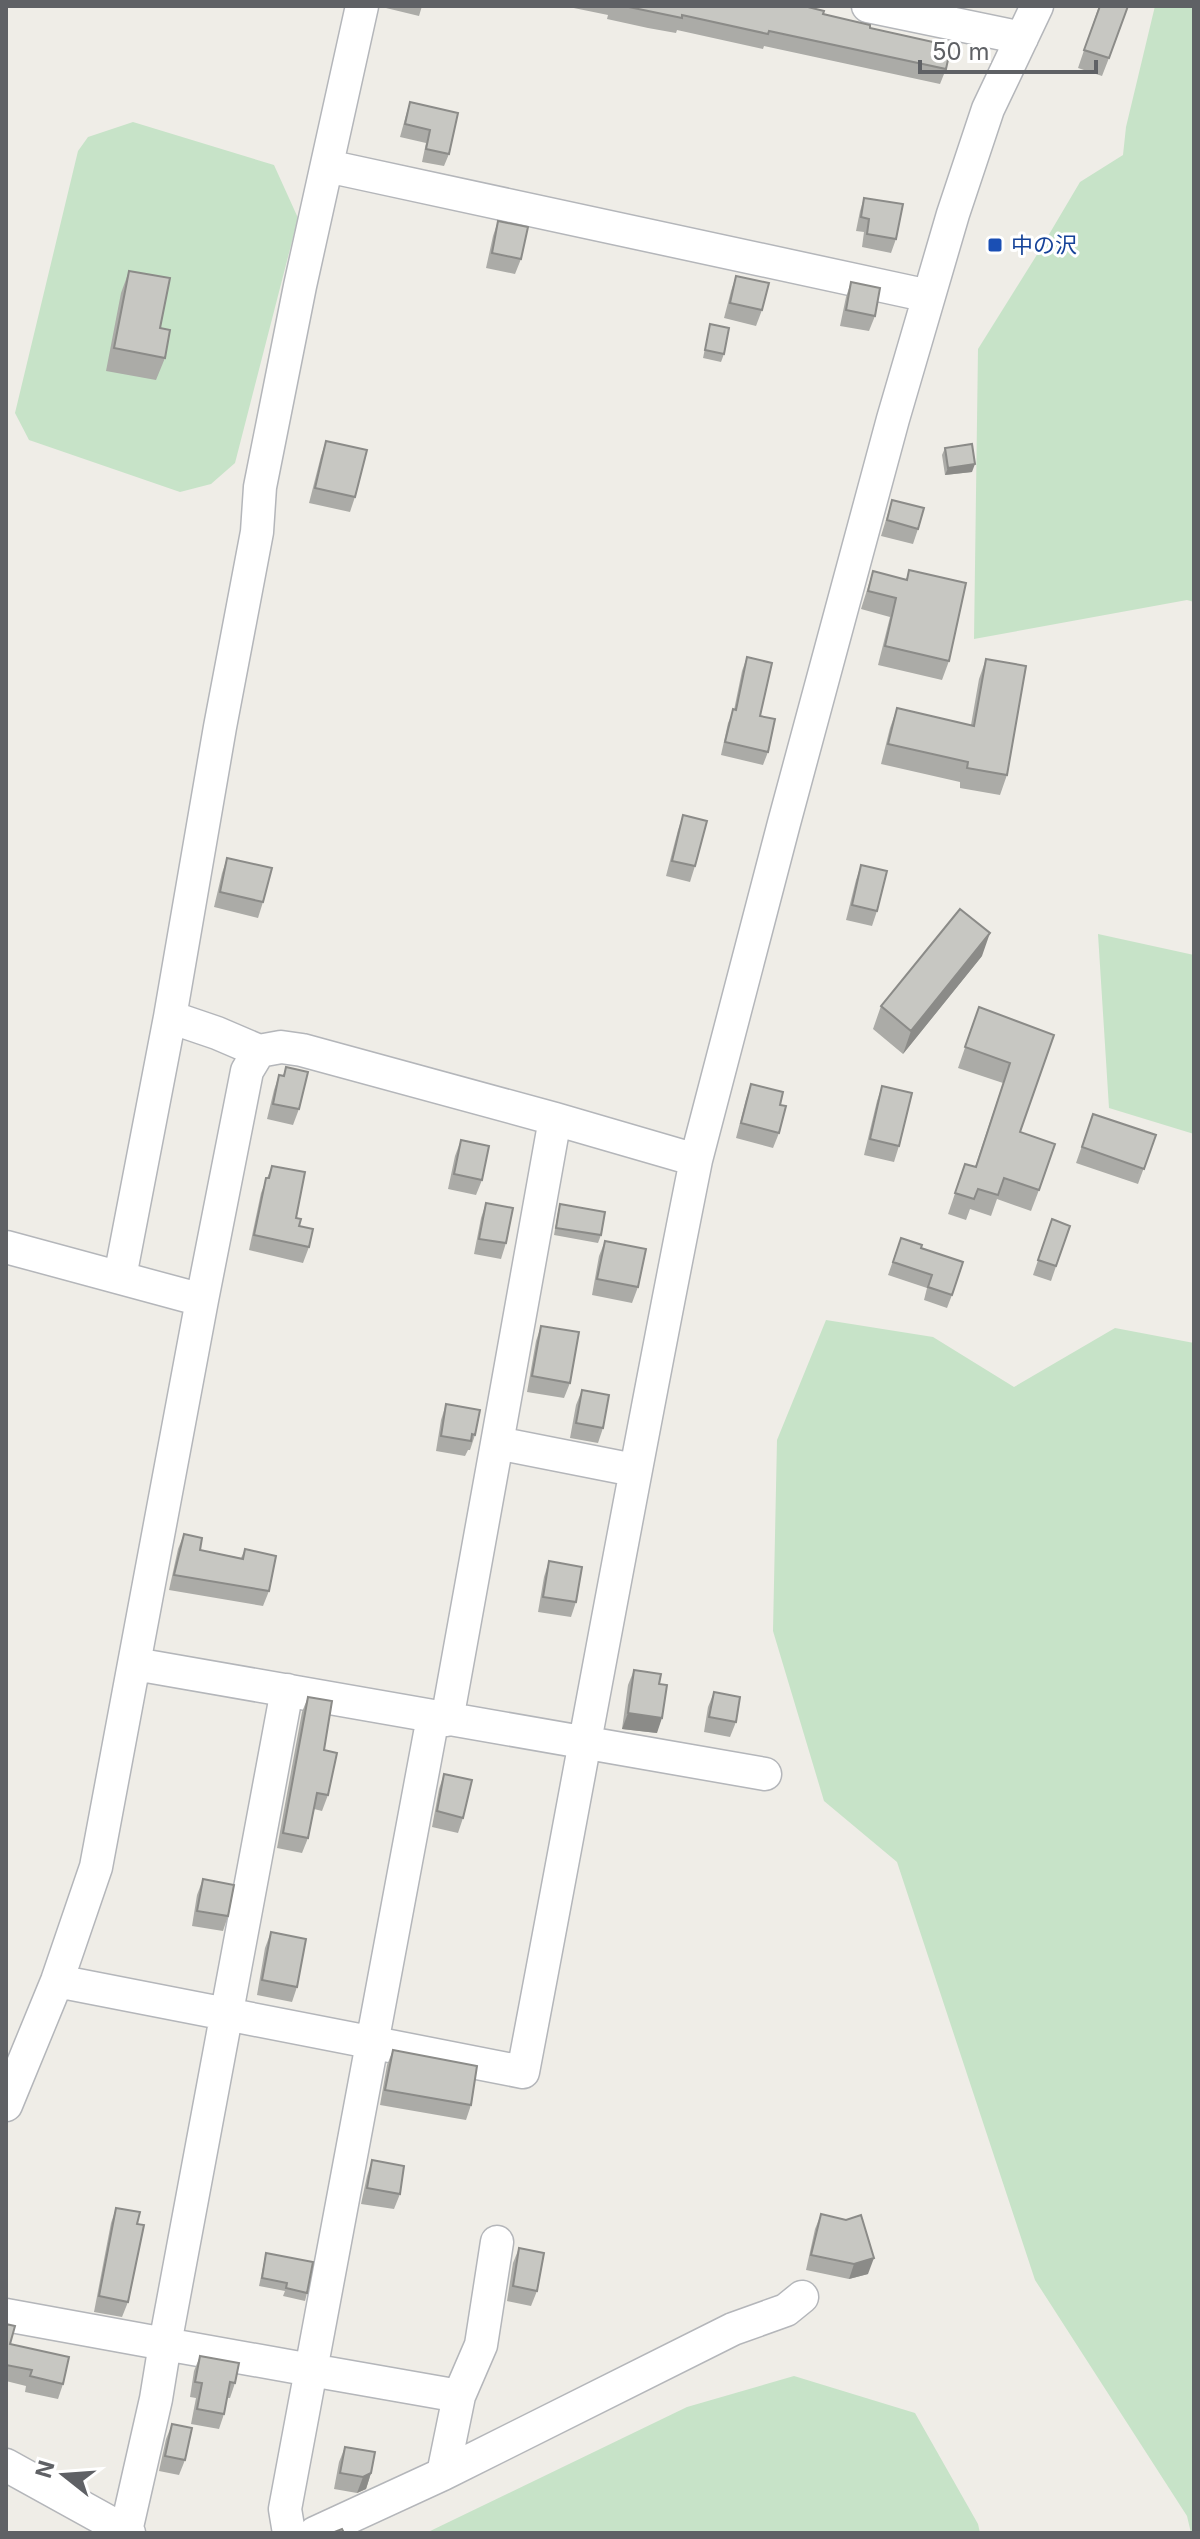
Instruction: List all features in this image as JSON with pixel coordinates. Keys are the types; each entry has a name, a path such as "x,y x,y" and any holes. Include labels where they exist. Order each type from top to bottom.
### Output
{"street":[{"path":"120,1277 257,532 260,487 300,286 362,6"},
{"path":"868,6 1022,38"},
{"path":"57,1981 372,2045 523,2072 586,1744 634,1470 696,1160 792,792 929,296 979,133 1037,6"},
{"path":"327,166 929,296"},
{"path":"170,1017 259,1051 281,1047 302,1050 696,1160"},
{"path":"6,2105 57,1981 96,1867 247,1071 259,1051"},
{"path":"289,2533 285,2509 372,2045 497,1443 555,1119"},
{"path":"6,1247 202,1300"},
{"path":"497,1443 634,1470"},
{"path":"135,1664 765,1774"},
{"path":"6,2465 128,2532 156,2399 287,1690"},
{"path":"443,2474 459,2396 481,2345 497,2242"},
{"path":"315,2533 443,2474 733,2329 786,2310 802,2297"},
{"path":"6,2315 459,2396"}],"green space":[{"path":"1155,6 1194,6 1194,602 1187,600 974,639 978,349 1080,182 1123,155 1126,127"},
{"path":"133,122 274,165 298,218 235,463 211,484 180,492 29,440 15,413 78,151 88,137"},
{"path":"1098,934 1194,955 1194,1134 1109,1108"},
{"path":"826,1320 933,1337 1014,1387 1115,1328 1194,1343 1194,2533 1191,2533 1187,2516 1035,2280 897,1862 824,1801 773,1631 777,1440"},
{"path":"794,2376 915,2413 978,2524 980,2533 426,2533 687,2407"}],"building":[{"path":"624,6 804,6 824,11 823,14 870,25 870,28 951,46 946,69 769,31 768,34"},
{"path":"1100,6 1128,6 1109,58 1084,50"},
{"path":"410,102 458,113 449,154 426,149 430,130 405,124"},
{"path":"864,198 903,204 896,239 867,234 869,219 861,217"},
{"path":"498,221 528,227 521,259 492,253"},
{"path":"129,271 170,278 160,328 170,330 165,358 114,348"},
{"path":"736,276 769,283 762,310 730,303"},
{"path":"851,282 880,288 875,316 846,310"},
{"path":"710,324 729,328 724,354 705,350"},
{"path":"326,441 367,450 355,497 315,488"},
{"path":"972,444 975,464 948,468 945,448"},
{"path":"892,500 924,508 918,529 887,520"},
{"path":"909,570 966,583 949,661 885,646 896,598 868,591 873,571 907,580"},
{"path":"747,657 772,663 760,716 775,719 768,752 725,742 733,709 736,710"},
{"path":"986,659 1026,666 1007,775 967,768 968,762 888,744 897,708 974,726"},
{"path":"683,815 707,821 695,866 672,861"},
{"path":"227,858 272,868 263,902 220,892"},
{"path":"861,865 887,871 877,911 852,905"},
{"path":"960,909 990,933 911,1031 881,1006"},
{"path":"979,1007 1054,1035 1020,1132 1055,1144 1039,1190 1004,1178 998,1195 978,1189 974,1199 955,1193 965,1164 976,1167 1010,1063 965,1047"},
{"path":"286,1067 308,1072 299,1109 273,1104 279,1075 284,1076"},
{"path":"751,1084 783,1092 780,1105 786,1106 779,1133 741,1123"},
{"path":"882,1086 912,1093 899,1146 870,1139"},
{"path":"1093,1114 1156,1135 1144,1169 1082,1147"},
{"path":"461,1140 489,1146 482,1180 454,1174"},
{"path":"272,1166 305,1172 296,1218 301,1219 299,1226 313,1229 309,1247 254,1235 266,1178 269,1178"},
{"path":"486,1203 513,1208 506,1243 479,1239"},
{"path":"560,1204 605,1212 601,1235 556,1228"},
{"path":"1052,1219 1070,1226 1056,1266 1038,1260"},
{"path":"901,1238 963,1262 952,1295 928,1287 932,1275 893,1262"},
{"path":"605,1241 646,1249 638,1287 597,1279"},
{"path":"541,1326 579,1332 570,1383 532,1376"},
{"path":"582,1390 609,1395 603,1428 576,1423"},
{"path":"446,1404 480,1410 471,1441 441,1436"},
{"path":"184,1534 202,1538 200,1550 243,1559 245,1549 276,1556 269,1591 174,1575"},
{"path":"549,1561 582,1567 576,1602 543,1597"},
{"path":"634,1670 661,1674 659,1684 667,1685 662,1718 628,1713"},
{"path":"714,1692 740,1697 736,1722 709,1717"},
{"path":"308,1697 332,1701 324,1750 337,1753 328,1795 317,1793 308,1838 283,1833"},
{"path":"444,1774 472,1780 463,1818 437,1811"},
{"path":"203,1879 234,1885 228,1916 197,1911"},
{"path":"271,1932 306,1939 297,1987 262,1980"},
{"path":"393,2050 477,2066 471,2105 385,2090"},
{"path":"372,2160 404,2166 400,2194 367,2188"},
{"path":"116,2208 140,2212 137,2224 144,2225 128,2302 99,2296"},
{"path":"821,2214 846,2220 861,2215 874,2258 854,2264 811,2255"},
{"path":"519,2248 544,2253 537,2291 513,2286"},
{"path":"266,2253 313,2262 307,2293 286,2288 287,2283 262,2278"},
{"path":"6,2324 15,2326 10,2344 69,2357 63,2384 30,2376 32,2370 6,2365"},
{"path":"200,2356 239,2363 235,2383 230,2382 224,2414 197,2409 202,2383 195,2382"},
{"path":"172,2424 192,2428 185,2460 165,2456"},
{"path":"345,2447 375,2452 371,2473 363,2477 340,2473"}],"place":[{"name":"中の沢","path":"995,245"}]}
